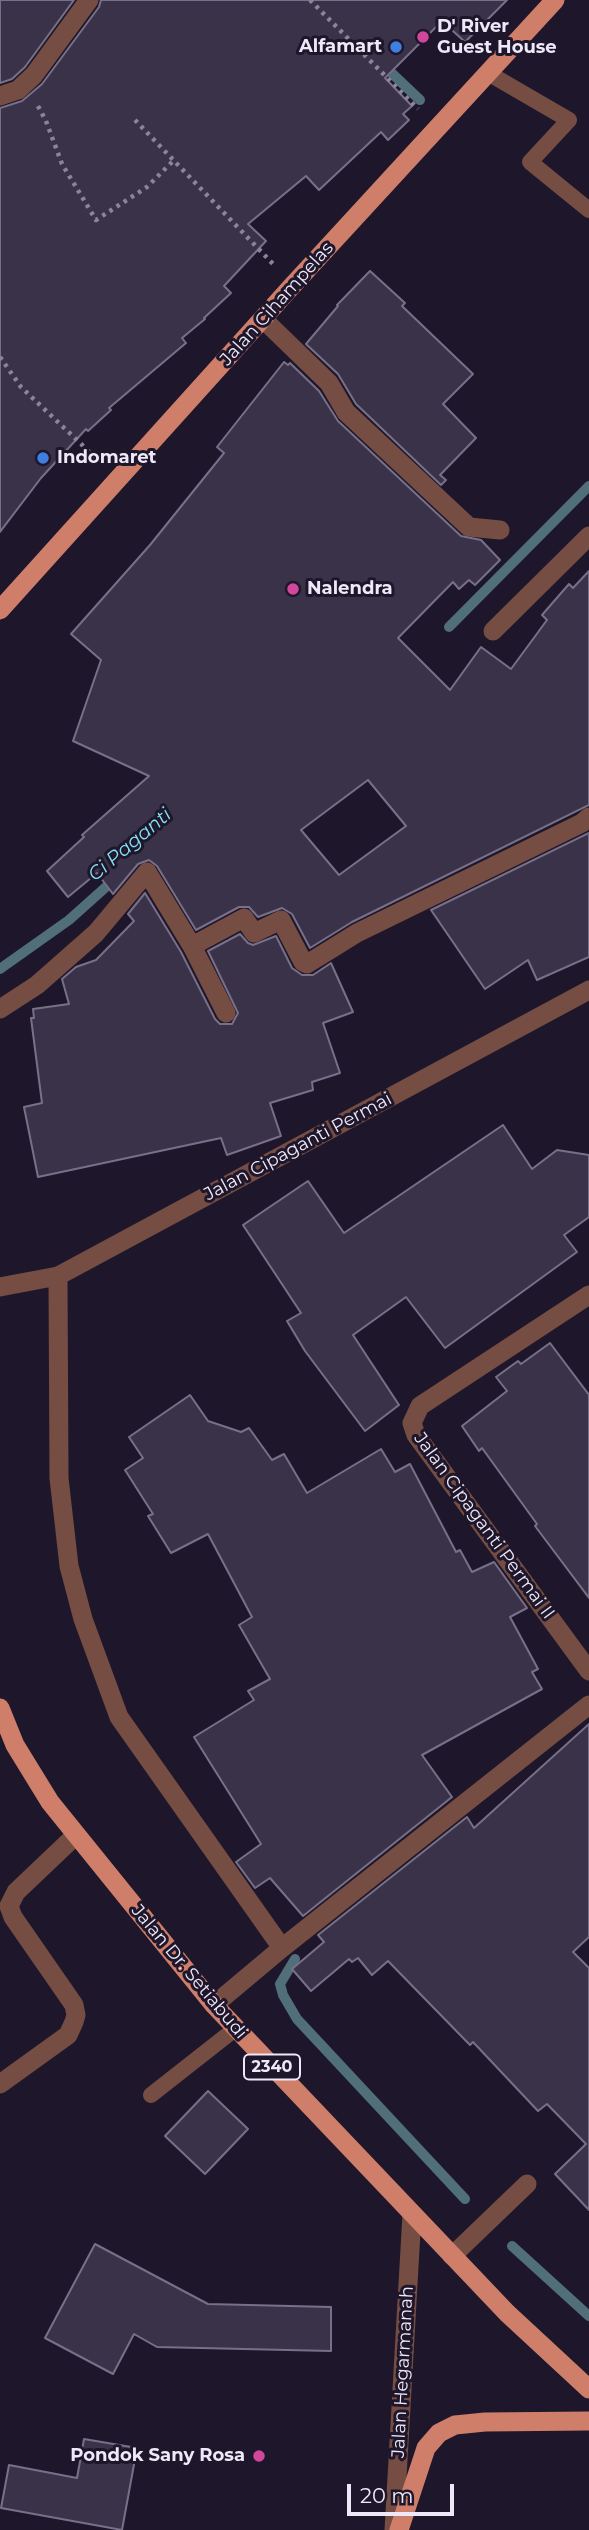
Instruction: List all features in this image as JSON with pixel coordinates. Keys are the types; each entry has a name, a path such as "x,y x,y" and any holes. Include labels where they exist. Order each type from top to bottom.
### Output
{"main road":[{"name":"Jalan Cihampelas","path":"1,612 292,286 555,0"},
{"name":"Jalan Dr. Setiabudi","path":"0,1708 15,1745 50,1802 214,2006 507,2313 589,2389"},
{"path":"397,2530 426,2448 439,2433 454,2425 485,2422 589,2421"}],"street":[{"path":"0,96 18,90 34,75 89,0"},
{"path":"263,319 329,383 346,412 469,527 500,530"},
{"path":"492,631 589,536"},
{"path":"192,946 244,918 254,933 281,920 303,962 307,964 357,933 570,829 589,817"},
{"path":"0,1009 37,985 96,933 147,872 192,946 226,1013"},
{"name":"Jalan Cipaganti Permai","path":"0,1287 58,1276 589,990"},
{"path":"58,1276 58,1478 69,1566 83,1619 120,1717 282,1948"},
{"name":"Jalan Cipaganti Permai II","path":"589,1296 419,1406 412,1423 416,1435 589,1671"},
{"path":"214,2006 282,1948 589,1705"},
{"path":"0,2084 68,2035 74,2022 74,2005 13,1917 9,1906 16,1892 76,1835"},
{"path":"452,2256 527,2184"},
{"name":"Jalan Hegarmanah","path":"397,2530 412,2214"}],"lane":[{"path":"488,73 569,120 530,162 589,210"},
{"path":"150,2095 235,2029"}],"path":[{"path":"310,0 439,128"},
{"path":"37,104 62,164 96,220 147,187 173,161"},
{"path":"135,120 292,286"},
{"path":"0,357 21,387 117,481"}],"building":[{"path":"0,0 74,0 25,67 12,79 0,83"},
{"path":"101,0 507,0 465,42 442,21 385,78 412,106 403,114 409,120 388,140 381,132 319,190 306,176 248,224 266,241 224,286 231,293 182,338 186,343 109,408 111,410 88,431 86,429 41,478 0,532 0,108 22,101 42,84 99,7"},
{"path":"370,271 405,303 402,306 473,374 443,404 476,438 440,475 446,480 441,485 356,404 338,374 306,344 337,305"},
{"path":"284,362 288,365 290,363 319,391 338,421 461,536 481,540 500,560 475,585 469,580 459,589 453,582 398,638 450,690 481,647 511,669 547,620 542,615 569,584 573,588 589,571 589,805 352,922 310,948 292,914 282,908 258,917 249,907 239,907 196,930 157,866 149,860 138,864 113,894 97,873 68,897 47,871 84,837 82,835 149,776 73,741 101,660 71,634 150,545 224,453 217,447","holes":["368,780 406,826 339,875 301,830"]},
{"path":"589,833 589,957 537,980 528,960 485,989 431,910"},
{"path":"145,893 220,1024 232,1024 238,1013 208,951 240,934 253,945 276,936 292,968 302,975 313,975 331,963 353,1012 323,1023 340,1073 312,1082 313,1090 270,1103 281,1136 227,1155 221,1138 38,1177 24,1107 42,1103 31,1018 34,1018 33,1009 69,1004 62,979 76,967 96,960 134,921 128,914"},
{"path":"503,1125 532,1169 557,1150 589,1155 589,1217 564,1235 577,1252 445,1348 406,1297 353,1335 399,1405 365,1431 305,1351 287,1321 301,1313 243,1225 308,1181 344,1233"},
{"path":"550,1343 589,1395 589,1598 535,1526 537,1524 482,1448 479,1451 462,1426 507,1391 496,1377 518,1361 521,1364"},
{"path":"190,1395 208,1421 241,1432 249,1428 272,1460 284,1454 307,1493 381,1449 395,1472 410,1464 456,1552 460,1550 472,1572 494,1562 527,1608 510,1617 538,1669 532,1672 542,1689 422,1755 452,1797 303,1916 270,1878 255,1888 236,1862 261,1844 194,1737 254,1700 248,1691 270,1679 239,1625 252,1617 208,1534 171,1553 148,1516 153,1514 125,1470 143,1458 129,1437"},
{"path":"589,1724 589,1937 573,1952 589,1968 589,2210 555,2174 586,2144 547,2104 538,2111 473,2042 470,2045 388,1961 372,1975 358,1958 352,1962 349,1959 311,1991 292,1969 324,1942 318,1935 467,1817 474,1828"},
{"path":"208,2091 248,2129 205,2174 165,2136"},
{"path":"95,2244 208,2304 331,2307 331,2351 157,2347 134,2334 113,2374 45,2338"},
{"path":"84,2439 137,2448 122,2530 1,2508 9,2465 77,2478"}],"waterway":[{"name":"Ci Paganti","path":"381,63 420,100"},
{"name":"Ci Paganti","path":"449,627 589,486"},
{"name":"Ci Paganti","path":"0,969 69,920 116,878"},
{"path":"295,1959 280,1984 283,1995 297,2019 465,2199"},
{"path":"512,2246 589,2316"}],"place":[{"name":"D' River Guest House","path":"423,37"},
{"name":"Alfamart","path":"396,47"},
{"name":"Indomaret","path":"43,458"},
{"name":"Nalendra","path":"293,589"},
{"name":"Pondok Sany Rosa","path":"259,2456"}]}
